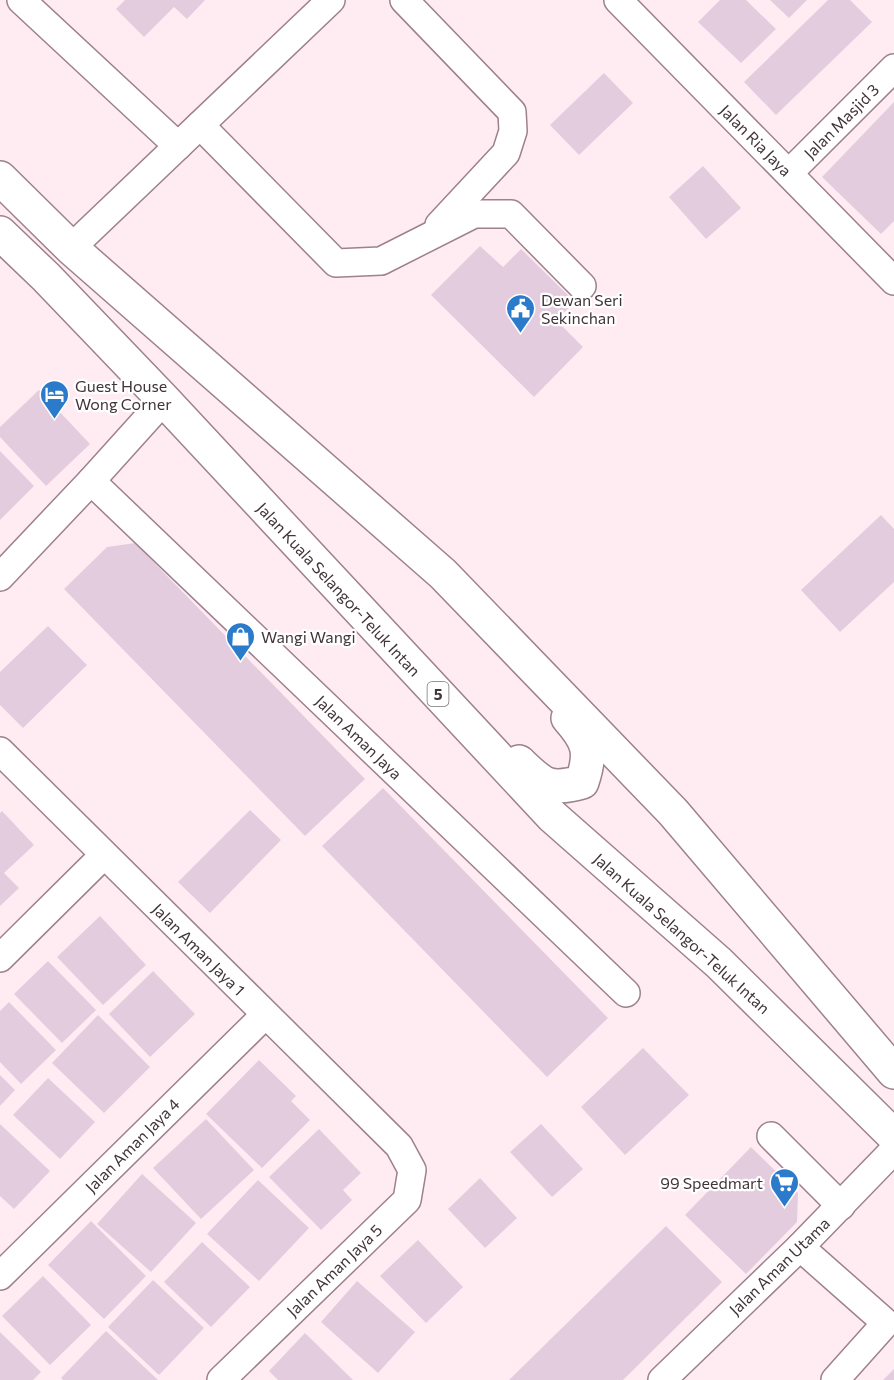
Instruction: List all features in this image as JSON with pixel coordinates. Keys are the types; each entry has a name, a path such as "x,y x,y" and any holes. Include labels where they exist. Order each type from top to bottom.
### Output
{"highway":[{"path":"0,178 71,248 443,574 673,812 891,1062"},
{"name":"Jalan Kuala Selangor-Teluk Intan","path":"0,233 46,277 164,400 552,816 719,963 894,1136"},
{"path":"380,632 541,783 564,787 582,782 589,760 582,735 443,574"}],"street":[{"path":"21,0 178,146"},
{"path":"71,248 331,0"},
{"path":"404,0 512,112 513,131 506,153 428,237"},
{"name":"Jalan Ria Jaya","path":"618,0 894,281"},
{"name":"Jalan Masjid 3","path":"789,173 894,68"},
{"path":"200,125 336,263 381,261 474,214 511,214 582,286"},
{"path":"0,576 92,481 164,400"},
{"name":"Jalan Aman Jaya","path":"92,481 626,993"},
{"name":"Jalan Aman Jaya 1","path":"0,751 399,1146"},
{"path":"0,958 104,855"},
{"name":"Jalan Aman Jaya 4","path":"0,1276 265,1015"},
{"path":"771,1136 841,1206"},
{"name":"Jalan Aman Jaya 5","path":"221,1380 407,1200 412,1170 399,1146"},
{"name":"Jalan Aman Utama","path":"662,1380 800,1247 894,1150"},
{"path":"800,1247 886,1323 835,1380"}],"building":[{"path":"125,0 205,0 187,19 174,7 144,37 116,9"},
{"path":"720,0 746,0 776,29 741,63 698,22"},
{"path":"770,0 807,0 789,18"},
{"path":"828,0 850,0 872,22 776,115 744,82"},
{"path":"604,73 633,103 579,155 550,125"},
{"path":"894,102 894,221 881,234 822,177"},
{"path":"703,166 741,208 706,239 669,197"},
{"name":"Dewan Seri Sekinchan","path":"480,246 503,267 521,249 575,302 556,320 583,347 534,397 431,295"},
{"path":"39,390 90,444 46,486 0,437 0,427"},
{"path":"0,451 34,486 0,520"},
{"path":"881,515 894,529 894,582 840,632 801,590"},
{"path":"135,543 365,779 305,836 64,589 107,547"},
{"path":"48,626 87,665 23,728 0,705 0,672"},
{"path":"383,788 608,1018 547,1077 322,846"},
{"path":"250,810 281,840 210,913 178,882"},
{"path":"2,811 34,845 4,873 19,888 0,906 0,813"},
{"path":"100,916 146,965 103,1005 57,957"},
{"path":"48,961 96,1010 62,1043 14,994"},
{"path":"153,971 195,1014 150,1057 109,1014"},
{"path":"9,1002 56,1050 21,1084 0,1062 0,1011"},
{"path":"98,1015 150,1067 104,1113 52,1063"},
{"path":"643,1048 689,1095 625,1155 581,1107"},
{"path":"259,1060 296,1096 291,1101 310,1120 262,1168 206,1114"},
{"path":"0,1075 15,1090 0,1106"},
{"path":"48,1078 95,1122 60,1159 13,1115"},
{"path":"206,1119 254,1170 201,1219 153,1168"},
{"path":"0,1124 50,1171 14,1209 0,1196"},
{"path":"541,1124 583,1169 552,1197 510,1152"},
{"path":"319,1129 361,1173 343,1190 352,1200 321,1230 269,1177"},
{"path":"751,1147 798,1193 797,1222 746,1274 685,1215"},
{"path":"142,1174 196,1223 151,1272 97,1224"},
{"path":"480,1178 517,1218 485,1248 448,1209"},
{"path":"258,1180 309,1228 259,1281 207,1234"},
{"path":"91,1221 146,1276 104,1319 48,1265"},
{"path":"666,1226 722,1282 623,1380 509,1380"},
{"path":"418,1240 463,1287 426,1323 380,1276"},
{"path":"202,1242 250,1287 211,1327 164,1282"},
{"path":"43,1276 91,1325 50,1365 2,1316"},
{"path":"153,1280 204,1328 159,1375 108,1327"},
{"path":"357,1281 415,1332 378,1373 321,1322"},
{"path":"106,1331 158,1380 63,1380 61,1378"},
{"path":"0,1332 41,1372 33,1380 0,1380"},
{"path":"305,1333 353,1380 278,1380 269,1371"},
{"path":"894,1369 894,1380 883,1380"}],"place":[{"name":"Dewan Seri Sekinchan","path":"520,334"},
{"name":"Guest House Wong Corner","path":"54,420"},
{"name":"Wangi Wangi","path":"240,662"},
{"name":"99 Speedmart","path":"784,1208"}]}
